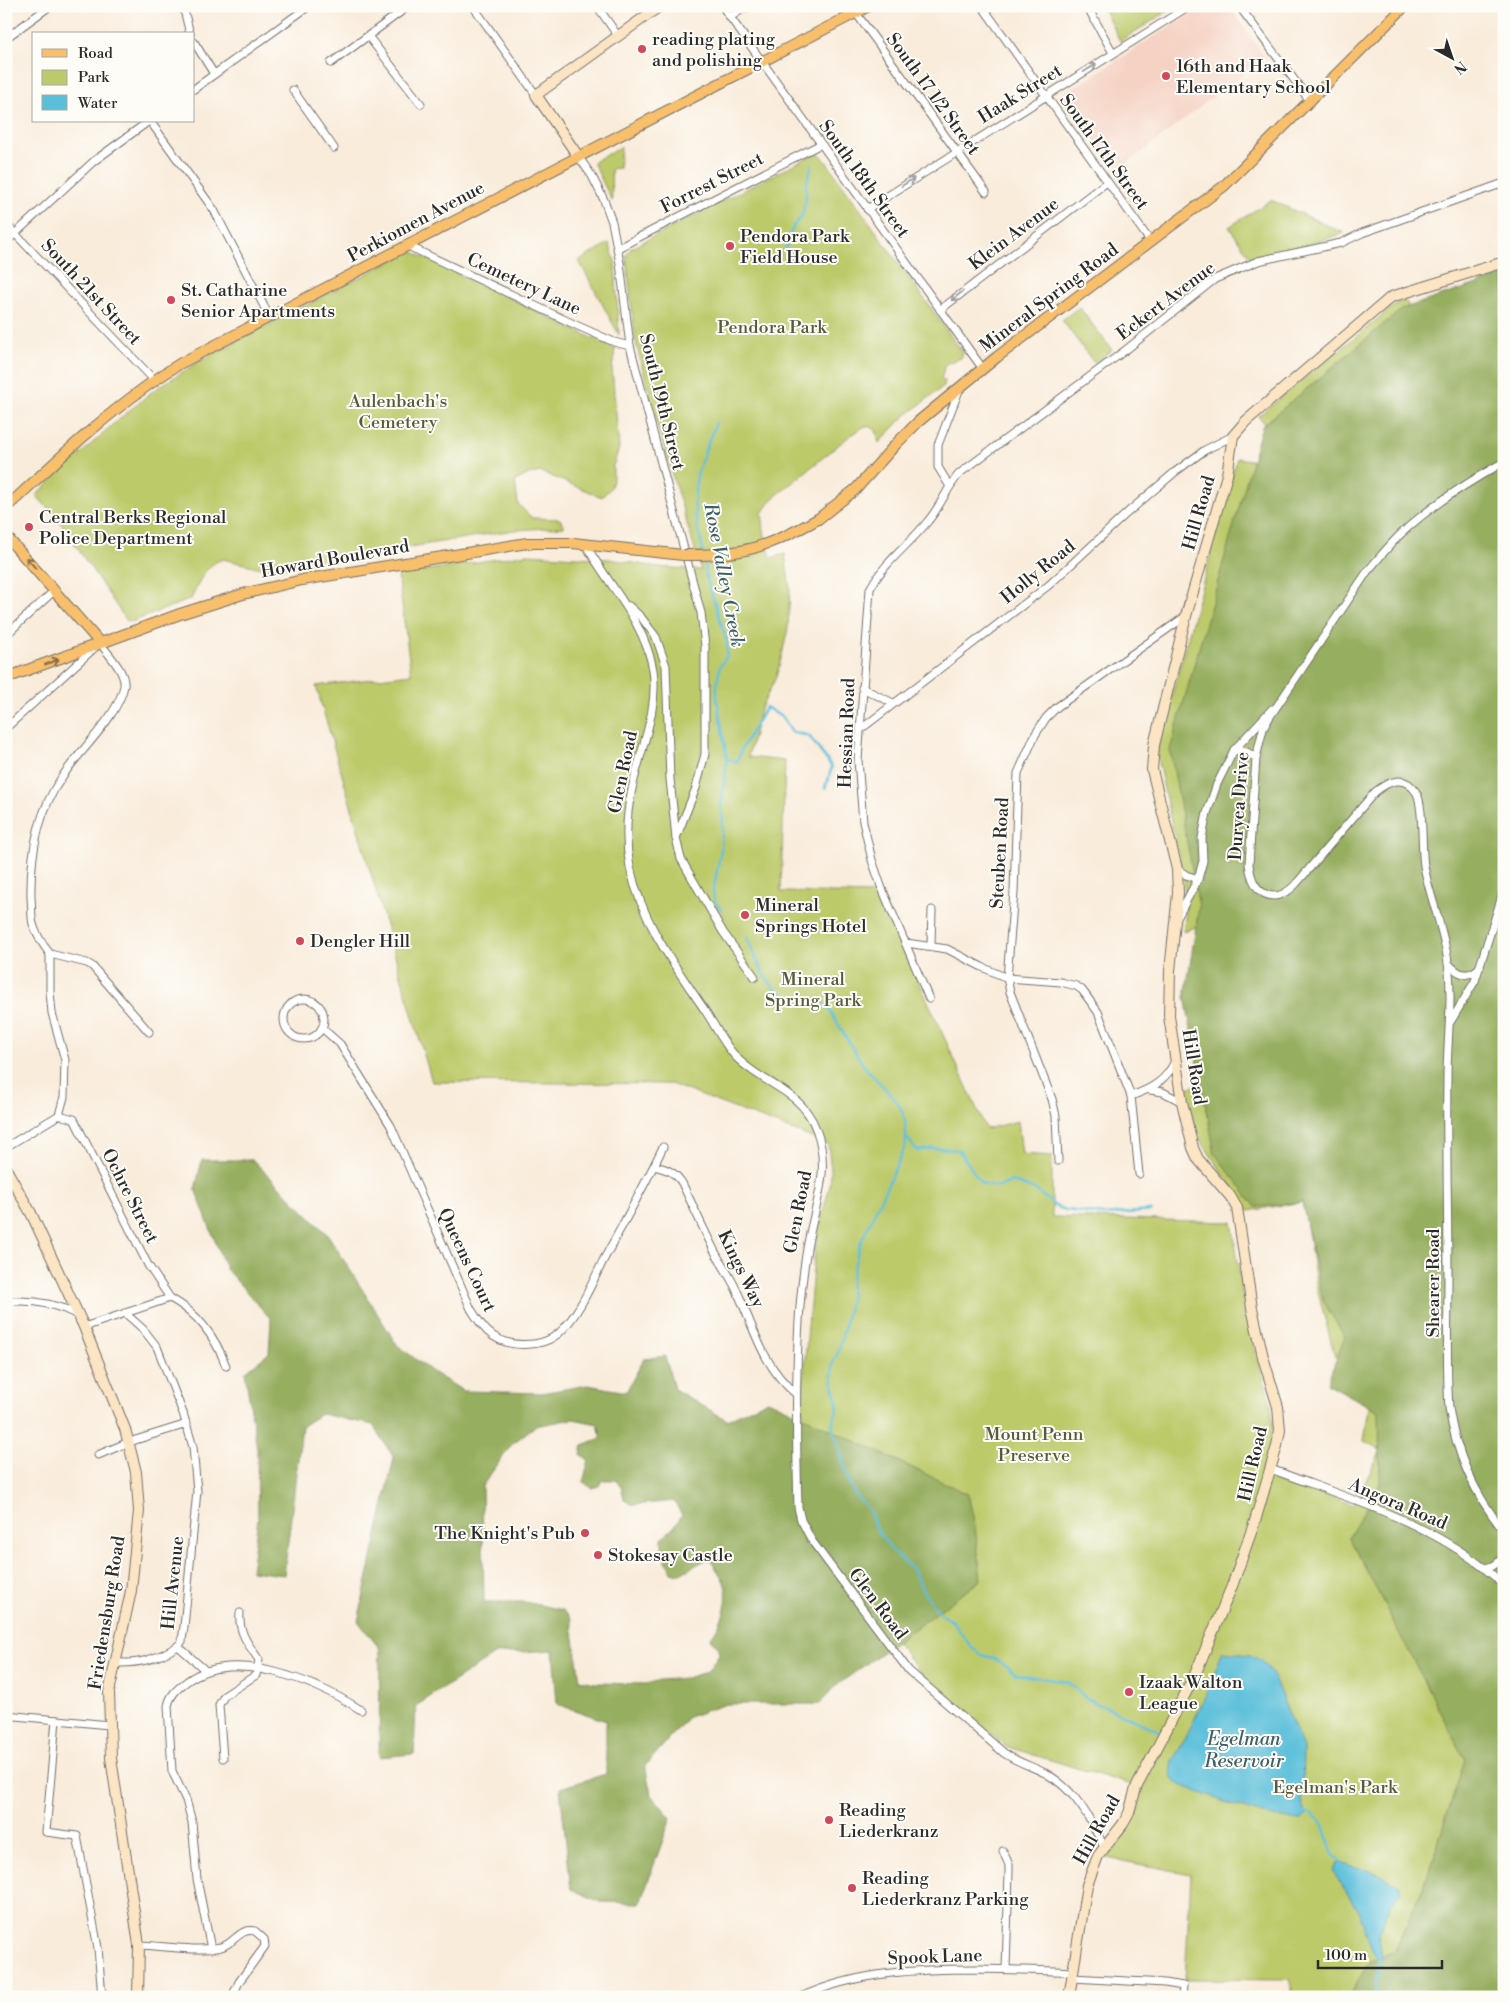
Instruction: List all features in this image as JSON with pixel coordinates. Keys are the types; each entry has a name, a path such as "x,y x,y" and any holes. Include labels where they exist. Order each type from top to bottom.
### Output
{"main road":[{"name":"Perkiomen Avenue","path":"6,508 68,451 154,380 204,350 869,6"},
{"name":"Mineral Spring Road","path":"683,556 709,556 748,551 767,545 818,519 856,489 919,421 982,369 1224,186 1405,6"},
{"path":"6,536 100,643"},
{"name":"Howard Boulevard","path":"6,678 172,617 275,585 527,543 586,545 683,556"}],"street":[{"path":"6,38 50,6"},
{"path":"183,6 190,32"},
{"path":"195,88 309,6"},
{"name":"South 19th Street","path":"473,6 592,176 604,200 618,248 630,346 702,613 705,646 705,754 696,788 676,838"},
{"path":"597,6 618,36"},
{"path":"536,95 660,6"},
{"name":"South 18th Street","path":"722,6 982,369"},
{"path":"730,17 748,6"},
{"name":"South 17th Street","path":"982,6 1150,241"},
{"path":"1087,6 1113,53"},
{"name":"Haak Street","path":"867,208 1189,6"},
{"path":"1240,6 1310,101"},
{"path":"331,63 406,8"},
{"name":"South 17 1/2 Street","path":"856,12 986,192"},
{"path":"368,36 421,104"},
{"path":"195,44 204,61 214,74"},
{"path":"293,90 334,148"},
{"path":"6,242 94,161 149,122"},
{"path":"151,122 214,210 269,316"},
{"name":"Forrest Street","path":"618,248 821,144"},
{"name":"Klein Avenue","path":"940,310 1108,182"},
{"name":"Eckert Avenue","path":"960,473 1127,349 1215,280 1258,261 1341,243 1362,233 1504,183"},
{"name":"South 21st Street","path":"6,224 154,380"},
{"name":"Cemetery Lane","path":"406,245 578,326 614,342 630,346"},
{"path":"1233,436 1254,412 1391,297 1504,262"},
{"path":"949,485 938,467 938,445 960,388"},
{"name":"Hill Road","path":"1070,1997 1087,1885 1098,1856 1123,1824 1129,1813 1136,1788 1194,1677 1232,1586 1255,1521 1271,1469 1280,1430 1279,1415 1252,1308 1237,1208 1230,1196 1198,1159 1193,1148 1182,1102 1169,1016 1168,990 1177,919 1177,869 1152,770 1154,745 1186,616 1227,475 1233,436"},
{"name":"Holly Road","path":"861,729 1049,585 1127,513 1175,472 1205,450 1233,436"},
{"name":"Duryea Drive","path":"1450,1021 1448,962 1441,927 1424,867 1421,847 1420,800 1416,792 1403,781 1395,780 1387,783 1375,792 1292,889 1279,896 1269,896 1261,892 1254,885 1250,877 1249,864 1256,758 1263,729 1367,572 1396,539 1422,515 1452,493 1504,462"},
{"name":"Hessian Road","path":"928,998 881,886 866,841 859,789 858,760 862,688 870,589 881,570 912,540 930,519 949,485 960,473"},
{"name":"Glen Road","path":"586,545 608,582 625,603 646,640 653,669 655,691 650,720 632,787 627,816 630,867 642,906 663,950 735,1056 758,1076 786,1091 802,1105 813,1123 820,1143 822,1183 804,1266 800,1307 796,1394 798,1507 801,1520 812,1541 909,1671 1004,1753 1062,1784 1074,1795 1086,1812 1104,1847"},
{"path":"6,635 55,590"},
{"path":"625,603 641,617 656,637 666,666 668,687 667,727 676,838 681,859 705,903 755,977"},
{"name":"Steuben Road","path":"1058,1161 1058,1130 1054,1108 1010,992 1007,978 1014,892 1018,773 1035,735 1046,718 1057,707 1186,616"},
{"path":"6,728 100,643 120,672 124,684 119,701 109,717 62,776 51,794 40,821 33,853 31,881 33,925 40,940 50,954 51,1006 65,1060 64,1097 59,1115 6,1147"},
{"path":"862,688 893,703"},
{"name":"Hill Road","path":"1177,919 1198,879 1203,861 1202,838 1207,813 1217,784 1234,750 1281,700"},
{"path":"1234,750 1247,752 1256,758"},
{"path":"1177,869 1186,875 1198,879"},
{"path":"1450,1021 1475,981 1504,890"},
{"path":"932,910 932,945"},
{"path":"906,943 932,945 953,952 1007,978 1061,982 1076,986 1082,990 1098,1012 1131,1096 1139,1174"},
{"path":"50,954 87,963 92,966 149,1032"},
{"path":"1448,962 1461,974 1468,975 1481,966"},
{"path":"299,999 312,1001 322,1009 324,1022 322,1028 312,1037 306,1039 293,1036 285,1025 285,1012 288,1006 299,999"},
{"name":"Shearer Road","path":"1450,1021 1447,1077 1449,1408 1455,1442 1467,1473 1486,1507 1504,1531"},
{"name":"Queens Court","path":"322,1028 340,1044 391,1126 471,1309 488,1332 502,1341 514,1344 542,1342 556,1335 568,1324 663,1147"},
{"path":"1131,1096 1150,1090 1170,1071 1175,1061"},
{"path":"1150,1090 1163,1092 1182,1102"},
{"name":"Ochre Street","path":"59,1115 74,1120 148,1265 170,1298"},
{"name":"Kings Way","path":"654,1166 668,1169 682,1183 714,1250 735,1288 762,1352 772,1370 796,1394"},
{"name":"Friedensburg Road","path":"6,1169 31,1213 84,1327 125,1428 138,1483 137,1537 131,1591 109,1692 111,1758 139,1945 138,1997"},
{"path":"84,1327 170,1298 193,1312 201,1320 221,1352 226,1366"},
{"path":"6,1302 31,1301 47,1304 78,1315"},
{"name":"Hill Avenue","path":"124,1314 143,1329 157,1348 187,1424 196,1461 197,1491 184,1627 182,1641 178,1646 205,1670"},
{"path":"98,1454 187,1424"},
{"name":"Angora Road","path":"1271,1469 1424,1529 1456,1547 1485,1568 1504,1585"},
{"path":"1485,1568 1493,1566 1504,1558"},
{"path":"223,1758 221,1700 224,1696 256,1675 259,1660 242,1636 240,1612"},
{"path":"114,1663 138,1663 156,1657 178,1646"},
{"path":"211,1949 197,1879 192,1822 186,1800 172,1771 169,1698 177,1689 205,1670 226,1666 258,1668 322,1690 361,1710"},
{"path":"6,1715 109,1725"},
{"path":"56,1720 46,1832 77,1836 98,1948 102,1997"},
{"path":"1003,1851 1009,1865 1006,1969"},
{"path":"139,1945 211,1949 224,1947 245,1931 255,1931 264,1939 265,1946 239,1982 232,1997"},
{"name":"Spook Lane","path":"801,1997 866,1976 884,1973 914,1970 1006,1969 1165,1982 1183,1986 1182,1997"}],"shaded area":[{"name":"16th and Haak Elementary School","path":"1202,6 1229,6 1265,57 1116,172 1062,95"}],"green space":[{"path":"1102,6 1176,6 1120,41"},
{"path":"621,147 619,168 611,169 612,201 593,162"},
{"name":"Mount Penn Preserve","path":"816,153 822,156 963,353 961,358 945,364 941,379 945,381 944,386 904,417 879,443 876,430 865,426 847,438 771,500 762,513 764,531 771,558 785,554 790,589 788,628 776,677 760,710 748,757 785,761 781,892 879,894 986,1129 1018,1121 1022,1154 1052,1156 1052,1217 1232,1222 1246,1318 1271,1404 1273,1425 1269,1450 1261,1471 1354,1505 1381,1450 1364,1441 1374,1372 1335,1357 1317,1288 1303,1202 1248,1211 1197,1135 1186,1088 1239,1073 1237,915 1183,931 1186,912 1184,881 1157,757 1158,746 1237,458 1275,464 1284,446 1258,416 1397,303 1405,301 1504,438 1472,1997 1294,1997 1289,1980 1185,1979 1191,1874 1107,1858 1128,1826 1142,1791 1132,1785 1005,1746 918,1670 812,1531 802,1394 814,1259 818,1230 830,1185 831,1170 828,1144 671,1084 432,1082 316,686 411,674 398,575 527,554 609,559 657,567 701,570 659,431 635,339 626,256 631,248"},
{"path":"1271,200 1344,233 1301,247 1250,257 1229,227"},
{"path":"609,243 615,261 619,335 579,261"},
{"name":"Aulenbach's Cemetery","path":"408,252 413,252 615,349 612,369 619,448 613,466 613,481 610,489 602,497 541,472 529,474 515,481 518,504 532,518 560,519 564,527 514,530 270,570 223,559 207,570 191,599 131,622 126,620 59,521 36,495 110,427 154,390 203,359"},
{"path":"1504,275 1504,1997 1348,1997 1370,1961 1395,1951 1426,1880 1465,1759 1349,1537 1380,1484 1379,1412 1327,1383 1345,1337 1323,1301 1302,1202 1256,1207 1215,1154 1185,997 1199,907 1170,750 1262,426 1402,309"},
{"path":"1079,307 1112,350 1094,363 1062,320"},
{"path":"202,1160 253,1160 328,1235 397,1345 434,1373 463,1391 541,1393 588,1385 626,1392 644,1359 665,1356 674,1389 727,1420 768,1400 968,1494 975,1526 981,1580 832,1689 820,1704 726,1704 688,1717 645,1766 651,1794 671,1818 640,1903 601,1902 571,1889 560,1788 606,1774 606,1721 557,1704 553,1650 495,1654 416,1706 414,1754 379,1757 380,1649 358,1621 394,1458 373,1425 321,1414 302,1426 284,1575 251,1571 258,1518 257,1449 245,1372 269,1353 271,1319 226,1269 195,1189","holes":["573,1419 598,1424 601,1438 583,1445 581,1455 589,1460 583,1482 592,1488 599,1486 602,1480 616,1480 622,1489 624,1500 634,1505 674,1501 682,1515 674,1527 662,1538 662,1551 671,1572 680,1574 705,1560 712,1561 724,1582 726,1605 722,1619 710,1639 717,1646 719,1654 707,1672 686,1678 659,1680 646,1684 595,1683 580,1680 571,1618 563,1610 525,1602 484,1602 482,1486 512,1444 535,1426"]}],"water":[{"name":"Egelman Reservoir","path":"1222,1652 1250,1655 1262,1661 1272,1673 1303,1748 1302,1799 1306,1815 1301,1820 1271,1816 1241,1807 1183,1786 1172,1777 1170,1771 1172,1762 1200,1708"},
{"path":"1343,1863 1377,1873 1399,1885 1401,1892 1392,1902 1378,1934 1382,1955 1380,1959 1372,1951 1356,1908 1333,1872 1337,1864"}],"waterway":[{"name":"Rose Valley Creek","path":"785,248 790,241 790,234 794,225 802,216 806,199 806,185 812,165"},
{"name":"Rose Valley Creek","path":"703,552 697,525 694,497 701,461 716,423"},
{"name":"Rose Valley Creek","path":"704,557 706,576 727,642 727,656 720,666 717,684 717,699 727,759 721,805 723,818 721,850 713,892 715,903 722,910"},
{"path":"727,759 737,762 742,748 766,707 783,718 792,732 809,736 832,767 825,788"},
{"name":"Rose Valley Creek","path":"746,936 766,977 781,993 807,1002 826,1004 862,1063 895,1099 901,1108 904,1118 906,1131 905,1147 860,1244 851,1279 850,1301 839,1351 833,1362 832,1377 838,1408 832,1424 849,1482 855,1495 870,1511 875,1527 892,1551 912,1569 926,1596 940,1613 952,1621 972,1648 982,1655 993,1658 1007,1666 1015,1674 1068,1682 1087,1699 1159,1731"},
{"path":"907,1138 917,1151 934,1148 959,1150 981,1183 999,1187 1012,1181 1037,1191 1055,1206 1066,1210 1104,1215 1151,1211"},
{"path":"1304,1813 1318,1818 1325,1826 1332,1852 1342,1865"},
{"path":"1375,1997 1379,1956"}],"place":[{"name":"reading plating and polishing","path":"642,49"},
{"name":"16th and Haak Elementary School","path":"1166,76"},
{"name":"Pendora Park Field House","path":"730,246"},
{"name":"St. Catharine Senior Apartments","path":"171,300"},
{"name":"Central Berks Regional Police Department","path":"29,527"},
{"name":"Mineral Springs Hotel","path":"745,915"},
{"name":"Dengler Hill","path":"300,941"},
{"name":"The Knight's Pub","path":"585,1533"},
{"name":"Stokesay Castle","path":"598,1555"},
{"name":"Izaak Walton League","path":"1129,1692"},
{"name":"Reading Liederkranz","path":"829,1820"},
{"name":"Reading Liederkranz Parking","path":"852,1888"}],"park label":[{"name":"Pendora Park","path":"772,327"},
{"name":"Mineral Spring Park","path":"813,990"},
{"name":"Egelman's Park","path":"1335,1787"}]}
